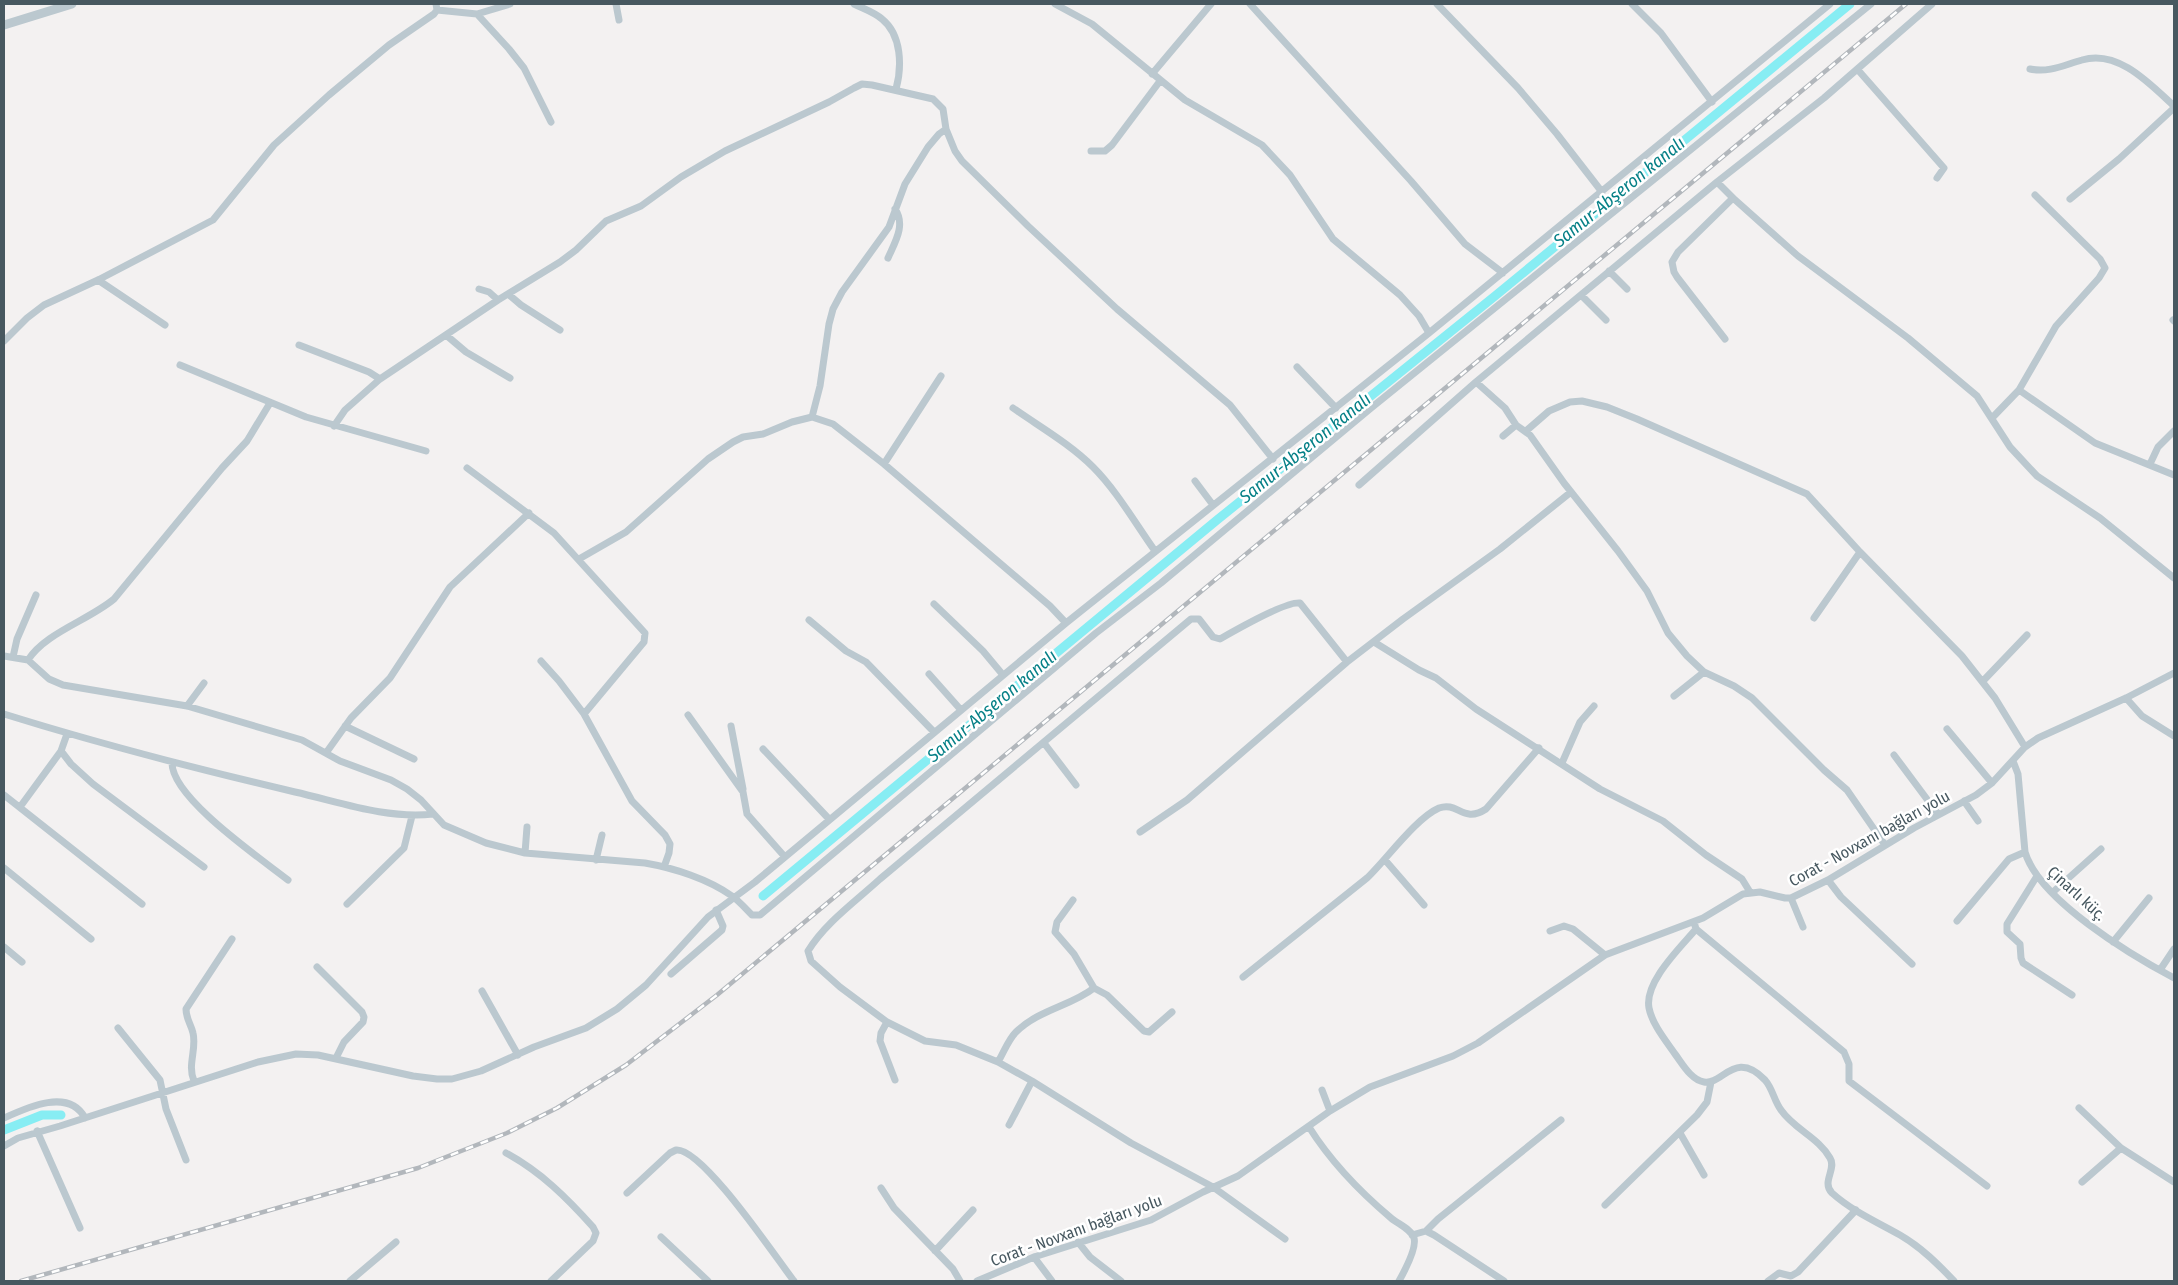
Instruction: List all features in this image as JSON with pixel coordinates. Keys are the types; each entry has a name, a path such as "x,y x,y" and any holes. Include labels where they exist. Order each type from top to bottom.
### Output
{"street":[{"path":"4,25 72,4"},
{"path":"4,341 27,318 44,305 98,280 213,220 274,145 336,89 394,41 430,17 437,7 477,14 510,4"},
{"path":"616,4 619,20"},
{"path":"854,4 878,16 890,26 899,54 900,66 896,89"},
{"path":"1055,4 1092,24 1160,81 1197,109 1262,145 1290,174 1333,239 1400,295 1419,316 1430,333"},
{"path":"1152,74 1211,4"},
{"path":"1250,4 1405,174 1465,244 1503,273"},
{"path":"1438,4 1518,88 1602,192"},
{"path":"1632,4 1661,33 1712,102"},
{"path":"4,656 28,660 49,679 63,685 187,706 302,740 340,761 391,780 407,789 421,800 444,825 473,839 525,853 596,860 645,862 664,867 713,885 733,897 752,915 760,915 1089,639 1871,4"},
{"path":"1359,485 1476,382 1717,182 1858,70 1932,4"},
{"path":"4,1146 37,1132 85,1118 194,1081 258,1062 296,1054 336,1058 413,1076 452,1079 481,1072 549,1041 586,1028 617,1009 646,985 691,934 716,910 785,858 829,819 1155,551 1430,333 1712,102 1824,5"},
{"path":"477,14 524,68 551,122"},
{"path":"2030,69 2053,69 2084,59 2100,57 2114,61 2142,77 2174,107 2119,159 2070,199"},
{"path":"1858,70 1944,168 1937,178"},
{"path":"1091,151 1105,151 1112,146 1160,81"},
{"path":"334,426 345,410 380,379 576,250 606,220 631,212 681,177 725,151 829,102 862,84 896,89 933,98 946,116 946,129 955,152 969,168 1117,309 1230,405 1273,459"},
{"path":"812,417 820,386 833,309 842,292 889,227 905,184 924,154 939,134 946,129"},
{"path":"1717,182 1798,256 1929,354 1977,396 2010,447 2037,476 2100,518 2174,578"},
{"path":"1992,418 2020,390 2056,326 2099,278 2105,268 2100,259 2035,194"},
{"path":"1725,339 1677,278 1672,262 1678,252 1733,198"},
{"path":"888,258 899,232 901,222 895,209"},
{"path":"1609,271 1627,290"},
{"path":"98,280 165,326"},
{"path":"479,289 489,292 498,300"},
{"path":"508,294 521,305 560,330"},
{"path":"1581,295 1606,320"},
{"path":"446,335 466,352 510,378"},
{"path":"299,345 369,372 380,379"},
{"path":"180,365 306,418 426,452"},
{"path":"1297,367 1336,408"},
{"path":"884,464 942,376"},
{"path":"1476,382 1505,408 1516,425 1526,431 1570,492 1618,551 1647,591 1676,644 1704,672 1734,686 1752,698 1824,770 1847,790 1885,845"},
{"path":"2020,390 2095,443 2174,475"},
{"path":"1526,431 1549,410 1559,405 1582,401 1607,407 1807,494 1860,552 1962,656 1983,681 2025,747"},
{"path":"28,660 42,644 114,599 222,468 247,441 270,403"},
{"path":"1013,408 1077,452 1094,468 1107,483 1155,551"},
{"path":"579,559 626,532 708,459 733,442 743,437 763,434 792,422 812,417 833,424 884,464 1050,606 1066,624"},
{"path":"1503,436 1516,425"},
{"path":"2150,464 2158,447 2174,431"},
{"path":"467,468 529,513 554,534 642,628 646,638 584,714"},
{"path":"1194,481 1213,505"},
{"path":"1140,832 1202,788 1347,662 1494,554 1570,492"},
{"path":"326,753 345,726 390,678 450,587 529,513"},
{"path":"1814,618 1860,552"},
{"path":"13,657 17,640 36,595"},
{"path":"1285,1239 1213,1187 1131,1143 998,1062 956,1044 925,1041 887,1022 811,961 808,951 818,938 854,903 1194,618 1202,621 1213,637 1220,639 1278,610 1294,603 1300,603 1347,662"},
{"path":"934,604 983,651 1003,675"},
{"path":"809,620 846,651 866,662 934,732"},
{"path":"1983,681 2026,636"},
{"path":"1374,642 1419,670 1436,678 1476,709 1613,796 1663,821 1706,855 1742,879 1750,892"},
{"path":"541,661 584,714 606,751 624,790 665,835 670,844 664,867"},
{"path":"1674,696 1704,672"},
{"name":"Corat - Novxanı bağları yolu","path":"978,1281 1034,1257 1151,1220 1247,1171 1330,1111 1370,1087 1453,1056 1478,1043 1605,955 1695,925 1750,892 1791,898 1828,880 1992,783 2025,747 2038,738 2126,698 2174,673"},
{"path":"929,674 961,710"},
{"path":"187,706 204,683"},
{"path":"2126,698 2142,716 2174,736"},
{"path":"1562,763 1580,722 1594,706"},
{"path":"4,714 67,734 172,763 356,808 412,816 433,814"},
{"path":"688,715 743,792"},
{"path":"345,726 414,760"},
{"path":"731,726 747,814 785,858"},
{"path":"1947,729 1992,783"},
{"path":"20,807 61,750 67,734"},
{"path":"1044,743 1076,785"},
{"path":"1243,978 1367,878 1385,860 1398,843 1433,812 1448,807 1470,815 1478,814 1486,809 1539,748"},
{"path":"763,749 829,819"},
{"path":"61,750 71,764 93,784 204,868"},
{"path":"1894,755 1938,814"},
{"name":"Çinarlı küç.","path":"2013,761 2018,774 2025,852 2036,876 2088,924 2113,942 2174,978"},
{"path":"172,763 178,783 196,805 288,880"},
{"path":"4,795 142,904"},
{"path":"1964,801 1978,821"},
{"path":"347,904 404,848 412,816"},
{"path":"525,853 527,827"},
{"path":"596,860 602,835"},
{"path":"2053,892 2101,849"},
{"path":"1957,920 2009,859 2025,852"},
{"path":"1385,860 1424,905"},
{"path":"4,868 92,939"},
{"path":"2036,876 2007,924 2007,932 2020,944 2023,963 2072,995"},
{"path":"1828,880 1841,898 1912,964"},
{"path":"1791,898 1803,927"},
{"path":"2113,942 2149,898"},
{"path":"1073,900 1054,927 1055,932 1074,954 1094,988 1107,994 1144,1031 1149,1032 1172,1012"},
{"path":"671,974 722,930 723,926 716,910"},
{"path":"1954,1281 1935,1261 1901,1236 1856,1210 1831,1192 1828,1181 1832,1160 1823,1148 1781,1110 1764,1080 1749,1069 1740,1068 1729,1070 1711,1082 1703,1082 1688,1071 1666,1042 1649,1008 1648,998 1657,978 1695,925 1844,1052 1849,1064 1848,1078 1852,1084 1987,1186"},
{"path":"1550,931 1564,926 1573,929 1605,955"},
{"path":"194,1081 191,1074 193,1032 186,1018 186,1009 232,939"},
{"path":"4,947 22,962"},
{"path":"2160,970 2174,949"},
{"path":"317,967 362,1012 364,1017 363,1022 340,1048 336,1058"},
{"path":"998,1062 1010,1040 1023,1026 1034,1018 1084,996 1094,988"},
{"path":"482,991 518,1055"},
{"path":"887,1022 881,1032 880,1041 895,1080"},
{"path":"118,1028 160,1080 166,1109 186,1160"},
{"path":"1009,1124 1032,1081"},
{"path":"1605,1205 1680,1133 1707,1102 1711,1082"},
{"path":"1322,1090 1330,1111"},
{"path":"4,1118 22,1110 57,1102 67,1102 76,1105 85,1118"},
{"path":"2079,1108 2121,1148 2174,1182"},
{"path":"1426,1232 1438,1219 1561,1120"},
{"path":"1309,1127 1324,1151 1339,1169 1375,1205 1412,1234 1414,1246 1399,1281"},
{"path":"37,1132 80,1228"},
{"path":"1680,1133 1704,1175"},
{"path":"2082,1182 2121,1148"},
{"path":"628,1193 670,1153 676,1150 685,1151 712,1173 794,1281"},
{"path":"506,1152 530,1167 560,1191 596,1233 593,1241 551,1281"},
{"path":"882,1188 894,1208 953,1268 960,1281"},
{"path":"936,1251 973,1210"},
{"path":"1768,1281 1779,1274 1791,1276 1798,1272 1856,1210"},
{"path":"1412,1234 1426,1232 1442,1239 1504,1281"},
{"path":"661,1237 708,1281"},
{"path":"350,1281 396,1242"},
{"path":"1078,1242 1090,1257 1121,1281"},
{"path":"1034,1257 1052,1281"}],"waterway":[{"name":"Samur-Abşeron kanalı","path":"763,896 1217,520 1495,296 1850,4"},
{"name":"Samur-Abşeron kanalı","path":"4,1130 42,1115 61,1115"}],"railway":[{"path":"21,1281 418,1168 507,1133 557,1108 626,1065 717,995 1906,4"}]}
